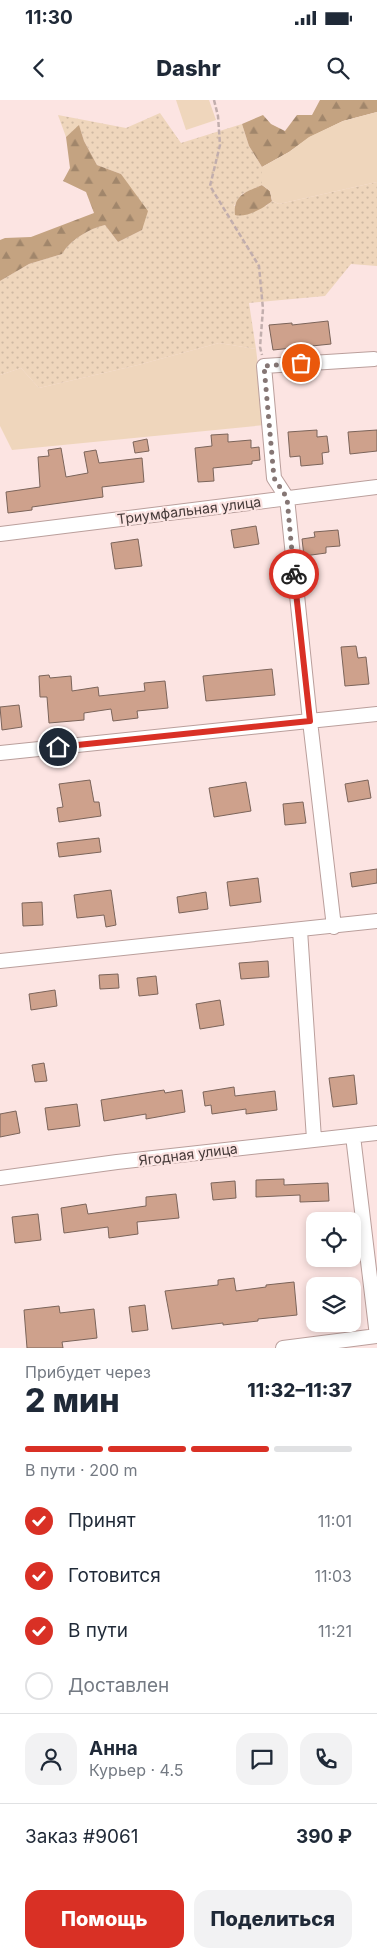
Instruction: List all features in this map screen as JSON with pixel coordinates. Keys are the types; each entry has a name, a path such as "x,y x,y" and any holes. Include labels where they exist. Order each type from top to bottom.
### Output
{"street":[{"path":"334,927 287,498 274,478 264,366 374,359"},
{"name":"Триумфальная улица","path":"0,534 377,486"},
{"path":"0,753 377,714"},
{"path":"0,961 377,921"},
{"path":"300,930 314,1139"},
{"name":"Ягодная улица","path":"0,1178 117,1162 377,1133"},
{"path":"283,1348 377,1336 353,1136"}],"path":[{"path":"214,100 218,116 220,146 210,186 259,266 264,309 260,347 264,366"}],"shaded area":[{"path":"176,100 209,100 216,120 186,130"},
{"path":"377,112 377,182 279,204 272,201 270,191 262,185 262,167 289,152 309,137 343,121"},
{"path":"160,113 181,143 242,124 249,146 262,167 262,185 242,194 234,206 266,206 272,201 279,204 377,182 377,266 351,264 325,296 249,303 256,349 219,343 138,365 39,388 21,368 0,375 0,281 29,264 62,254 75,239 99,227 105,225 118,242 142,230 121,174 97,165 84,141 79,126 66,137 58,115 126,128"},
{"path":"219,343 256,349 265,425 12,450 0,426 0,375 21,368 39,388 138,365"}],"green space":[{"path":"320,100 377,100 377,112 343,121 310,137 289,152 262,167 249,146 242,124 263,115 271,124 285,131 297,115 312,115"},
{"path":"79,125 84,141 97,165 121,174 148,211 142,230 118,242 105,225 99,227 75,239 62,254 29,264 0,281 0,240 5,238 31,237 94,213 86,192 63,181 70,168 66,137"},
{"path":"262,185 270,191 272,201 249,214 235,215 238,199 246,192"}],"building":[{"path":"328,321 331,344 273,350 269,325 292,323 292,325"},
{"path":"317,430 317,437 327,436 329,452 322,453 323,464 301,466 300,456 290,457 288,432"},
{"path":"377,430 377,451 350,454 348,432"},
{"path":"228,434 228,442 251,440 251,448 259,447 260,460 252,461 252,464 213,468 214,481 198,482 195,448 212,446 211,435"},
{"path":"147,439 149,451 135,453 133,442"},
{"path":"61,448 66,477 88,473 84,452 96,450 99,463 142,458 144,482 102,487 103,497 32,507 32,510 8,513 6,492 40,487 38,457 49,456 48,450"},
{"path":"256,526 259,544 234,548 231,530"},
{"path":"338,530 340,546 326,547 326,553 304,556 302,539 315,537 314,532"},
{"path":"138,539 142,566 115,569 111,543"},
{"path":"356,646 358,658 366,657 369,684 345,686 341,647"},
{"path":"272,669 275,695 206,701 203,676"},
{"path":"49,675 50,678 71,676 72,691 98,687 99,696 145,691 144,683 165,681 168,708 137,711 138,718 113,721 111,709 84,713 84,720 49,723 47,697 40,697 39,676"},
{"path":"19,705 22,727 2,730 0,707"},
{"path":"90,780 94,802 99,802 101,816 59,822 57,808 63,807 59,784"},
{"path":"368,780 371,798 348,802 345,784"},
{"path":"246,782 251,811 214,817 209,788"},
{"path":"303,802 306,823 285,825 283,804"},
{"path":"99,838 101,852 59,857 57,843"},
{"path":"377,869 377,883 352,887 350,873"},
{"path":"258,878 261,902 230,906 227,882"},
{"path":"111,890 116,925 106,927 104,915 77,918 74,895"},
{"path":"206,892 208,909 179,913 177,897"},
{"path":"42,902 43,925 23,926 22,903"},
{"path":"268,961 269,977 241,979 239,963"},
{"path":"118,974 119,988 100,989 99,975"},
{"path":"156,976 158,994 139,996 137,978"},
{"path":"55,990 57,1006 31,1010 29,994"},
{"path":"220,1000 224,1025 200,1029 196,1004"},
{"path":"44,1063 47,1081 35,1082 32,1065"},
{"path":"354,1075 357,1104 333,1107 329,1078"},
{"path":"234,1087 235,1096 275,1091 277,1110 246,1114 246,1109 212,1114 211,1105 205,1106 203,1092"},
{"path":"164,1090 165,1093 182,1090 185,1112 146,1119 146,1114 104,1121 101,1100"},
{"path":"77,1104 80,1126 48,1130 45,1108"},
{"path":"16,1111 20,1133 0,1137 0,1114"},
{"path":"284,1179 284,1185 328,1183 329,1201 300,1202 300,1195 256,1197 256,1180"},
{"path":"235,1181 236,1198 213,1200 211,1183"},
{"path":"176,1194 179,1218 137,1222 138,1234 109,1238 108,1227 64,1233 61,1208 86,1204 88,1214 146,1206 146,1197"},
{"path":"38,1214 41,1240 15,1243 12,1217"},
{"path":"234,1278 236,1291 294,1282 297,1315 223,1325 223,1323 172,1329 165,1291 218,1285 218,1280"},
{"path":"145,1305 148,1330 132,1332 129,1307"},
{"path":"59,1306 60,1313 94,1309 97,1338 62,1342 63,1348 27,1348 24,1310"}],"way so far":[{"path":"294,574 287,498 274,478 264,366 301,363"}],"route":[{"path":"58,747 310,721 294,574"}]}
